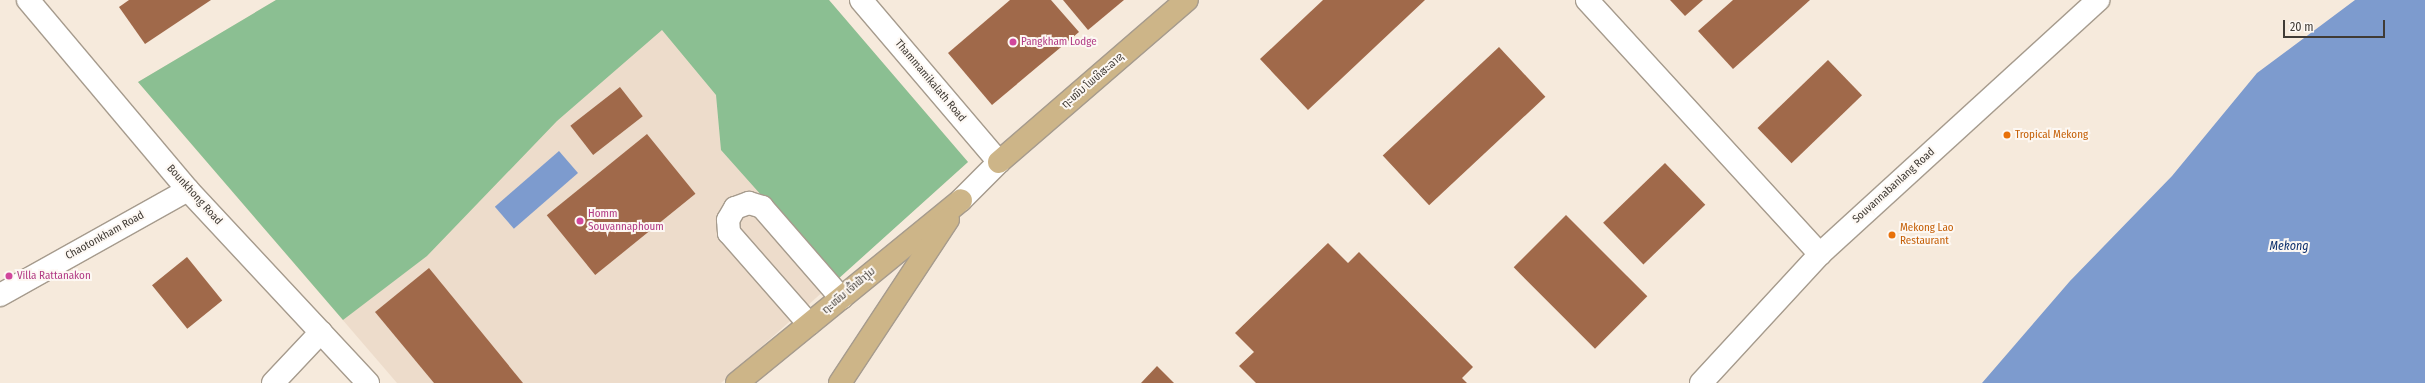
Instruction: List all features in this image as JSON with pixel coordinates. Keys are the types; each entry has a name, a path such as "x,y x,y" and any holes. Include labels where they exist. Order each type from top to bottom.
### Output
{"main road":[{"name":"ຖະໜົນ ໂພທິສະລາຊ","path":"999,162 1187,0"},
{"name":"ຖະໜົນ ເຈົ້າຟ້າງຸ່ມ","path":"738,383 961,200"},
{"name":"ຖະໜົນ ເຈົ້າຟ້າງຸ່ມ","path":"840,383 961,200"}],"street":[{"name":"Bounkhong Road","path":"28,0 188,190 368,383"},
{"name":"Thammamikalath Road","path":"861,0 999,162"},
{"path":"1588,0 1820,254"},
{"name":"Souvannabanlang Road","path":"1701,383 1820,254 2098,0"},
{"name":"ຖະໜົນ ເຈົ້າຟ້າງຸ່ມ","path":"961,200 999,162"},
{"name":"Chaotonkham Road","path":"0,295 188,190"},
{"path":"809,324 729,233 728,220 736,208 749,203 762,207 841,298"},
{"path":"273,383 321,332"}],"shaded area":[{"name":"Homm Souvannaphoum","path":"276,0 829,0 968,162 721,383 397,383 138,82"}],"green space":[{"path":"276,0 829,0 968,162 837,280 721,150 716,95 662,30 557,121 427,256 343,320 138,82"}],"water":[{"name":"Mekong","path":"2355,0 2425,0 2425,383 1982,383 2070,281 2172,176 2257,73"},
{"path":"559,151 578,173 514,229 495,207"}],"building":[{"path":"129,0 211,0 145,44 119,7"},
{"name":"Pangkham Lodge","path":"1010,0 1051,0 1079,32 992,105 948,53"},
{"path":"1063,0 1124,0 1088,30"},
{"path":"1323,0 1425,0 1308,110 1260,59"},
{"path":"1670,0 1703,0 1685,16"},
{"path":"1733,0 1810,0 1733,69 1698,31"},
{"path":"1499,47 1545,97 1429,205 1383,155"},
{"path":"1828,60 1862,95 1792,163 1758,128"},
{"path":"620,87 643,116 593,155 570,126"},
{"path":"647,134 695,194 595,275 547,215"},
{"path":"1665,163 1705,205 1643,264 1603,223"},
{"path":"1566,215 1647,296 1595,349 1514,267"},
{"path":"1328,243 1348,263 1359,252 1473,367 1462,378 1467,383 1256,383 1239,366 1254,352 1235,333"},
{"path":"187,257 222,301 187,329 152,285"},
{"path":"429,268 523,383 434,383 375,312"},
{"path":"1157,366 1174,383 1141,383"}],"place":[{"name":"Pangkham Lodge","path":"1013,42"},
{"name":"Tropical Mekong","path":"2007,135"},
{"name":"Homm Souvannaphoum","path":"580,221"},
{"name":"Mekong Lao Restaurant","path":"1892,235"},
{"name":"Villa Rattanakon","path":"9,276"}]}
